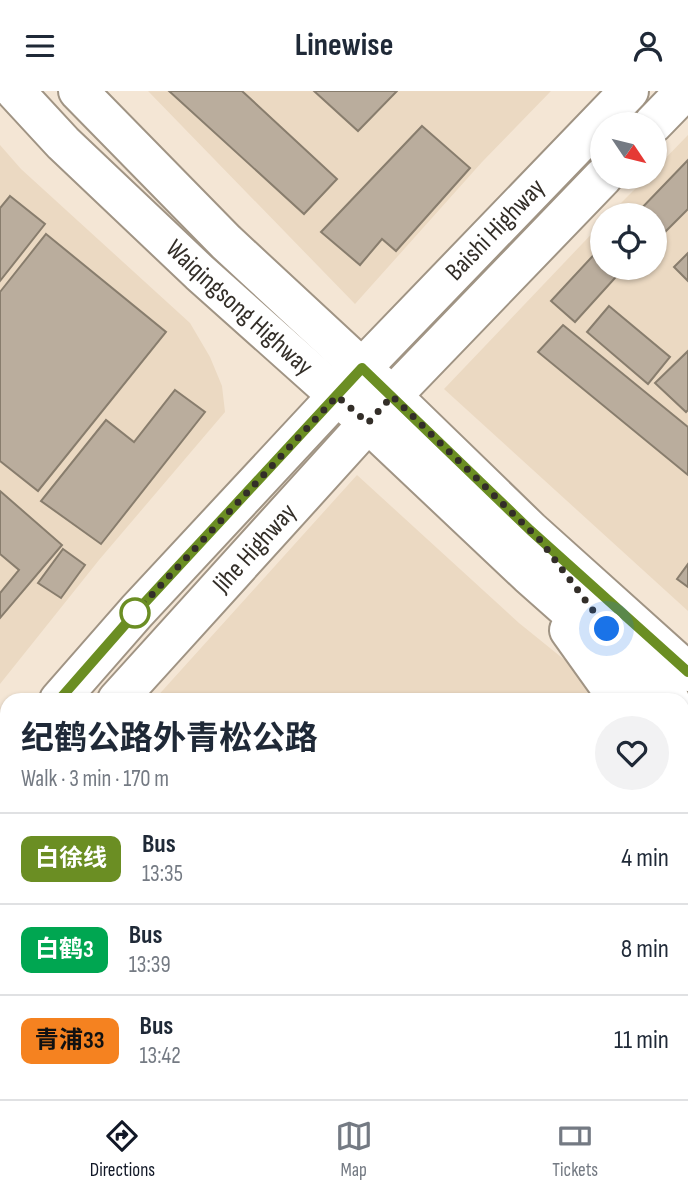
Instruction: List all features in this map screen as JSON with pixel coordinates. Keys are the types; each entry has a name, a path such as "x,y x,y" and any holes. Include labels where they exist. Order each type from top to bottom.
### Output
{"main road":[{"name":"Waiqingsong Highway","path":"15,91 63,143 170,245 337,396 380,409"},
{"name":"Waiqingsong Highway","path":"78,91 226,242 362,368 380,409 535,557 688,672"},
{"name":"Baishi Highway","path":"362,368 629,91"},
{"path":"665,112 685,91"},
{"name":"Baishi Highway","path":"380,409 591,189"},
{"name":"Jihe Highway","path":"65,693 362,368"},
{"name":"Jihe Highway","path":"123,693 380,409"},
{"name":"Waiqingsong Highway","path":"535,557 640,691"}],"shaded area":[{"path":"148,91 551,91 482,162 355,304"},
{"path":"688,135 688,611 444,389 590,236 590,280 667,280 667,203 621,203 635,189 667,189 667,157"},
{"path":"0,145 21,169 190,323 210,357 222,386 225,412 99,560 0,684"},
{"path":"357,475 519,623 597,686 602,693 160,693"}],"building":[{"path":"169,91 242,91 337,179 304,214"},
{"path":"314,91 397,91 358,131"},
{"path":"422,126 470,168 396,251 382,239 360,265 321,232"},
{"path":"688,160 688,209 667,230 667,203 647,203 660,189 667,189 667,182"},
{"path":"10,196 45,224 0,281 0,208"},
{"path":"46,234 166,332 38,491 0,461 0,292"},
{"path":"688,253 688,281 674,267"},
{"path":"590,259 590,280 613,280 575,322 551,301"},
{"path":"609,306 670,357 648,384 587,332"},
{"path":"563,325 688,427 688,475 538,352"},
{"path":"688,351 688,410 686,412 655,383"},
{"path":"175,390 205,412 101,544 41,501 106,420 134,442"},
{"path":"0,491 62,545 0,618 0,593 19,570 0,554"},
{"path":"63,549 85,565 61,598 38,583"},
{"path":"688,564 688,587 677,579"}],"bus line":[{"name":"白徐线","path":"65,693 137,611 362,368 530,530 688,672"}],"route":[{"path":"135,613 337,396 368,423 392,396 540,540 607,629"}]}
